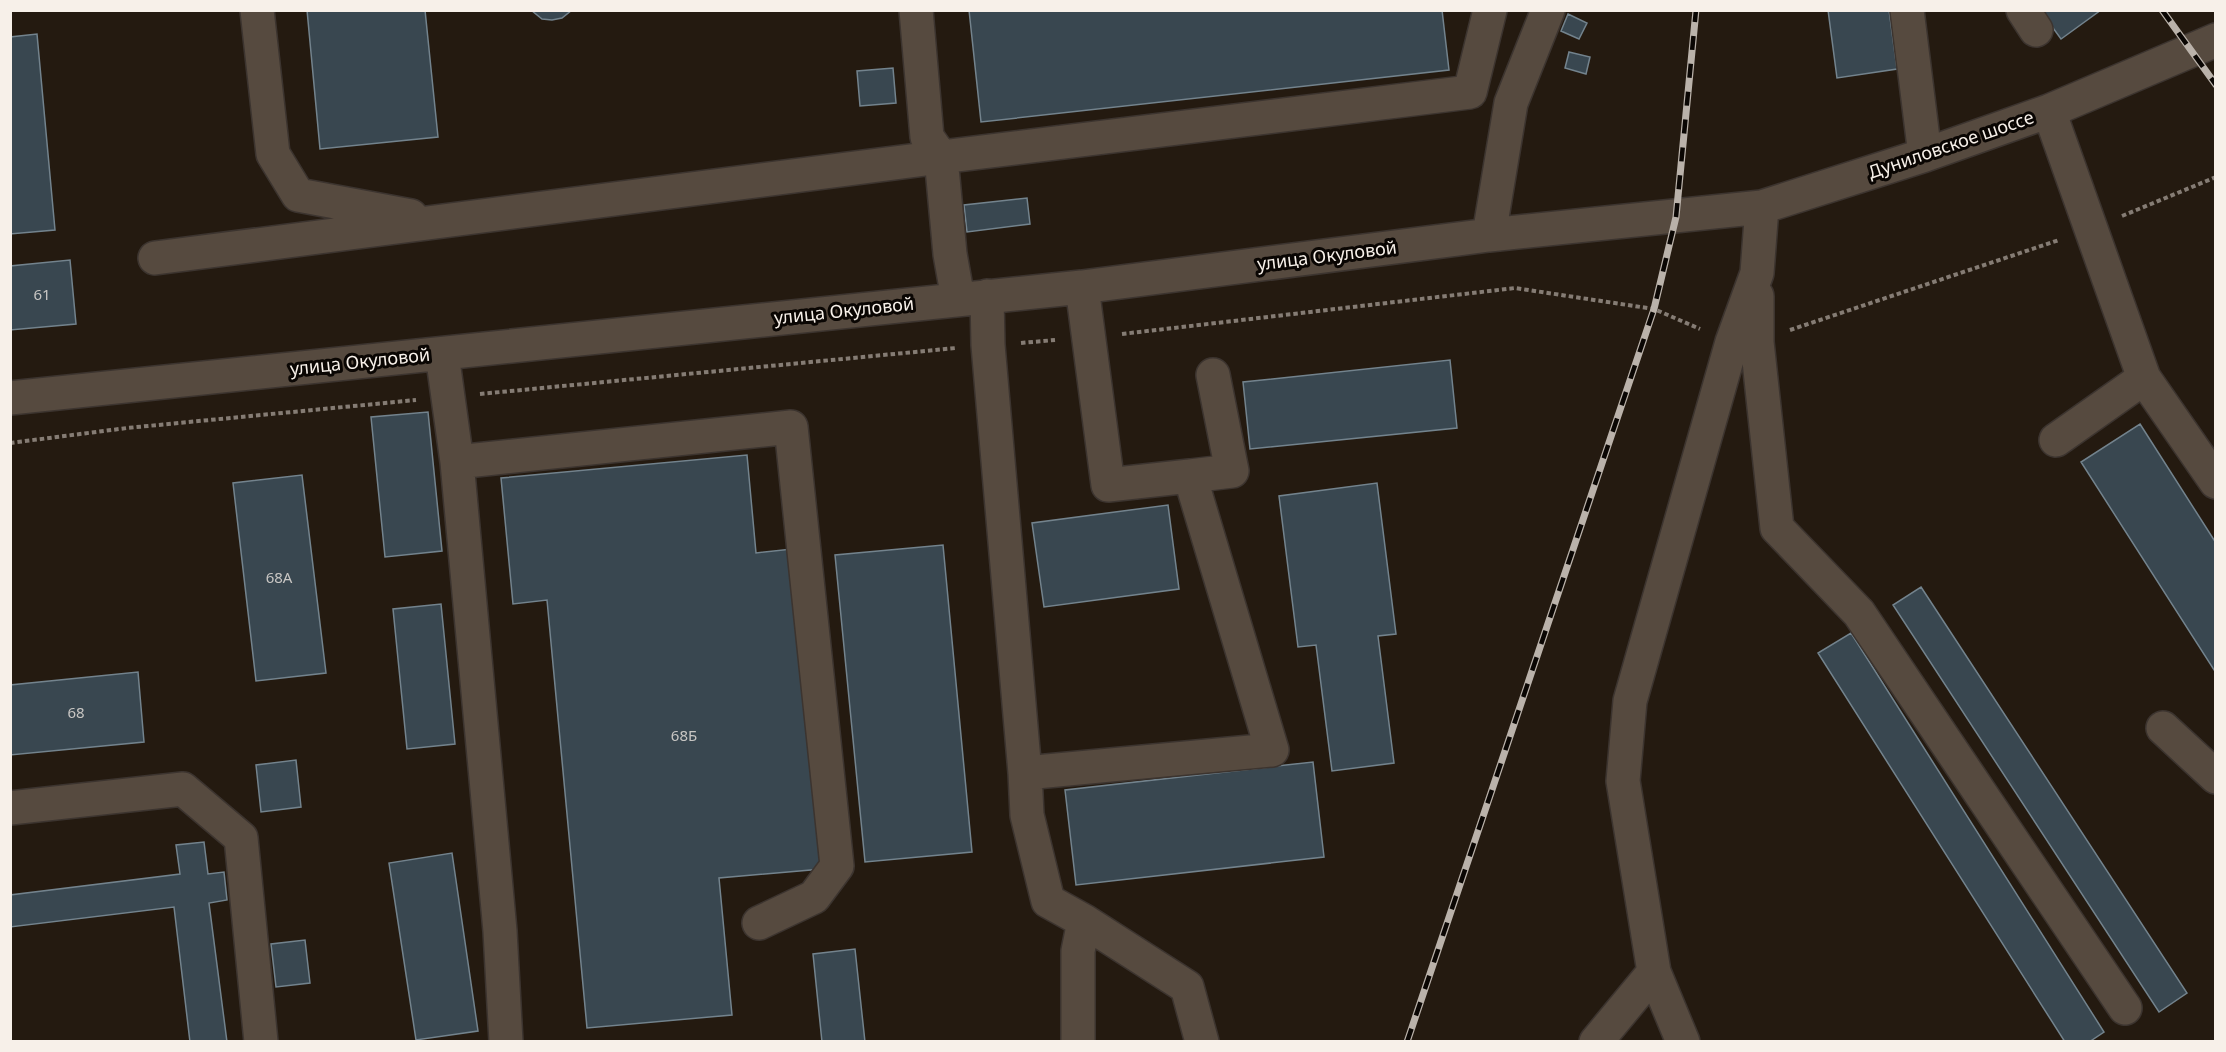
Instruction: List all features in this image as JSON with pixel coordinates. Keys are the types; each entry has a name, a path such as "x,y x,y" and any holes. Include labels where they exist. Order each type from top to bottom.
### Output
{"street":[{"path":"257,10 273,154 298,195 439,222"},
{"path":"916,10 927,137 941,157 950,254 972,298 988,345 1026,773 1027,815 1048,901 1084,921 1187,987 1202,1041"},
{"path":"155,258 1470,92 1490,10"},
{"path":"1490,235 1511,103 1548,10"},
{"path":"1907,10 1925,155"},
{"name":"Дуниловское шоссе","path":"1676,217 1762,207 1925,155 2049,111 2216,40"},
{"path":"2049,111 2144,378 2216,482"},
{"path":"1762,207 1757,273 1757,342 1777,528 1859,614 2125,1008"},
{"name":"улица Окуловой","path":"10,398 1082,287 1490,235 1676,217"},
{"path":"1683,1041 1654,972 1623,781 1630,701 1732,342 1757,273"},
{"path":"1082,287 1108,485 1232,471 1213,375"},
{"path":"442,354 457,462 500,931 506,1041"},
{"path":"2056,440 2144,378"},
{"path":"457,462 791,427 837,866 814,897 759,923"},
{"path":"1026,773 1272,750 1190,476"},
{"path":"2163,728 2216,777"},
{"path":"10,808 183,789 241,838 261,1041"},
{"path":"1078,1041 1078,951 1084,921"},
{"path":"1596,1041 1654,972"}],"building":[{"path":"307,10 425,10 438,137 320,149"},
{"path":"531,10 572,10 562,18 552,20 542,19"},
{"path":"969,10 1442,10 1449,70 981,122"},
{"path":"1828,10 1889,10 1897,69 1837,78"},
{"path":"2040,10 2101,10 2061,39"},
{"path":"1568,14 1587,23 1579,39 1561,31"},
{"path":"37,34 55,230 10,234 10,37"},
{"path":"1569,52 1590,57 1586,74 1565,68"},
{"path":"893,68 896,103 860,106 857,71"},
{"path":"1027,198 1030,224 967,232 964,205"},
{"path":"70,260 76,324 10,330 10,266"},
{"path":"1450,360 1457,428 1250,449 1243,382"},
{"path":"428,412 442,551 385,557 371,417"},
{"path":"2140,424 2216,543 2216,673 2081,462"},
{"path":"747,455 756,553 792,549 822,869 719,878 732,1015 587,1028 547,600 513,604 501,478"},
{"path":"302,475 326,673 256,681 233,483"},
{"path":"1377,483 1396,634 1378,636 1394,763 1332,771 1316,645 1298,647 1279,496"},
{"path":"1168,505 1179,589 1044,607 1032,523"},
{"path":"943,545 972,852 865,862 835,555"},
{"path":"1921,587 2187,993 2159,1012 1893,605"},
{"path":"441,604 455,744 407,749 393,609"},
{"path":"1851,633 2104,1032 2089,1042 2065,1042 1818,653"},
{"path":"138,672 144,742 10,755 10,685"},
{"path":"296,760 301,807 261,812 256,765"},
{"path":"1313,762 1324,857 1076,885 1065,790"},
{"path":"204,842 208,874 224,872 227,900 209,903 227,1042 190,1042 174,907 10,927 10,895 180,874 176,845"},
{"path":"452,853 478,1031 416,1040 389,863"},
{"path":"305,940 310,983 276,987 271,944"},
{"path":"855,949 865,1042 822,1042 813,954"}],"railway":[{"path":"1407,1042 1654,309 1676,217 1696,10"},
{"path":"2162,10 2216,85"}]}
